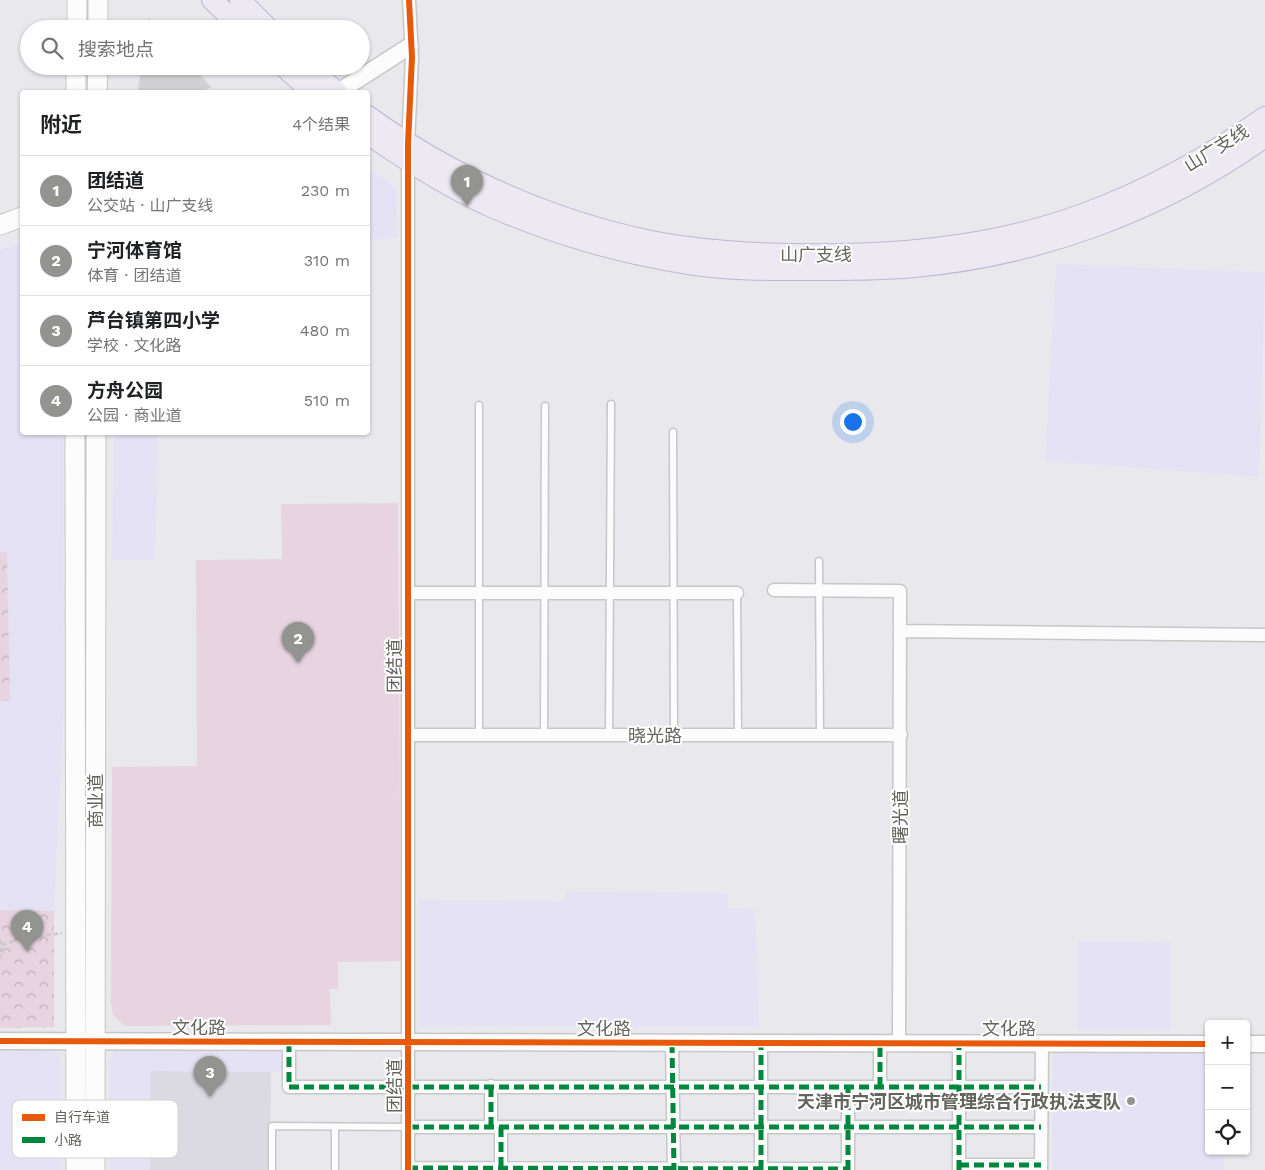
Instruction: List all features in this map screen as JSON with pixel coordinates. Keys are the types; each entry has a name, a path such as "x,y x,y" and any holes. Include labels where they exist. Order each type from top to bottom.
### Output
{"main road":[{"path":"77,0 77,20"},
{"path":"98,0 98,20"},
{"path":"212,0 233,20"},
{"path":"240,0 260,20"},
{"path":"76,75 76,90"},
{"path":"97,90 98,75"},
{"path":"293,75 310,90"},
{"path":"318,75 336,90"},
{"name":"山广支线","path":"370,135 408,153 517,198 587,224 651,241 687,247 758,253 905,253 984,242 1083,214 1149,187 1187,168 1265,117"},
{"name":"山广支线","path":"370,118 408,153 450,187 496,209 596,244 690,265 752,270 915,267 1026,248 1082,230 1173,193 1235,158 1265,137"},
{"path":"0,225 20,218"},
{"path":"0,237 20,230"},
{"name":"商业道","path":"75,435 75,1100"},
{"name":"商业道","path":"95,1100 96,435"}],"street":[{"name":"团结道","path":"408,1169 410,1043 408,153 411,52 409,0"},
{"path":"370,74 411,52"},
{"path":"362,90 411,52"},
{"path":"342,90 369,75"},
{"path":"774,590 819,590"},
{"name":"曙光道","path":"819,590 900,591 899,1043"},
{"path":"409,592 737,593"},
{"path":"900,631 1265,635"},
{"name":"晓光路","path":"409,735 901,735"},
{"name":"文化路","path":"0,1041 1205,1044"},
{"path":"289,1042 289,1086 1042,1087"},
{"path":"672,1043 674,1169"},
{"path":"761,1043 761,1169"},
{"path":"880,1043 880,1087"},
{"path":"959,1043 959,1168 1041,1168 1042,1043"},
{"path":"1250,1044 1265,1044"},
{"path":"491,1086 501,1169"},
{"path":"408,1169 848,1169 848,1087"},
{"path":"409,1127 1041,1127"}],"lane":[{"path":"609,735 611,404"},
{"path":"478,405 479,735"},
{"path":"544,735 545,406"},
{"path":"673,432 674,735"},
{"path":"819,561 820,735"},
{"path":"737,593 738,735"},
{"path":"272,1170 272,1126 409,1127"},
{"path":"335,1127 335,1170"}],"path":[{"path":"2,945 24,938 75,932"},
{"path":"0,940 2,945 0,959"}],"shaded area":[{"path":"370,169 396,188 397,237 370,241"},
{"path":"20,244 20,435 63,435 64,701 54,911 0,910 0,701 10,701 7,552 0,551 0,250"},
{"path":"1056,264 1265,272 1259,477 1045,461"},
{"path":"114,435 158,435 155,560 112,560"},
{"path":"566,891 728,893 728,908 755,909 759,1027 419,1026 419,900 565,901"},
{"path":"1077,941 1170,942 1171,1029 1077,1029"},
{"path":"0,1049 51,1050 59,1054 61,1062 61,1100 12,1100 12,1158 61,1158 61,1170 0,1170"},
{"path":"114,1050 283,1050 283,1072 151,1071 151,1100 109,1100 109,1061"},
{"name":"天津市宁河区城市管理综合行政执法支队","path":"1052,1051 1205,1051 1205,1155 1225,1155 1224,1170 1053,1170"},
{"path":"151,1071 271,1072 270,1170 150,1170 150,1158 178,1158 178,1100 151,1100"},
{"path":"109,1158 150,1158 150,1170 109,1170"}],"green space":[{"path":"398,503 401,961 338,962 338,989 330,989 331,1025 125,1026 113,1015 111,1002 112,767 197,766 196,560 282,559 281,504"},
{"path":"0,551 7,552 10,701 0,701"},
{"path":"0,910 54,911 54,1027 0,1028"}],"building":[{"path":"141,75 200,75 211,87 204,90 138,90"}],"marked path":[{"path":"289,1042 289,1087 1041,1087"},
{"path":"672,1043 674,1170"},
{"path":"761,1043 761,1170"},
{"path":"880,1043 880,1087"},
{"path":"959,1043 959,1170"},
{"path":"491,1086 491,1127"},
{"path":"848,1087 848,1170"},
{"path":"409,1127 1041,1127"},
{"path":"501,1127 501,1170"},
{"path":"959,1165 1041,1165"},
{"path":"408,1168 848,1169"}],"cycle path":[{"path":"408,1170 408,144 412,57 409,0"},
{"path":"0,1041 1205,1044"}],"place":[{"name":"团结道","path":"467,206"},
{"name":"宁河体育馆","path":"298,663"},
{"name":"方舟公园","path":"27,951"},
{"name":"芦台镇第四小学","path":"210,1097"},
{"name":"天津市宁河区城市管理综合行政执法支队","path":"1131,1101"}]}
